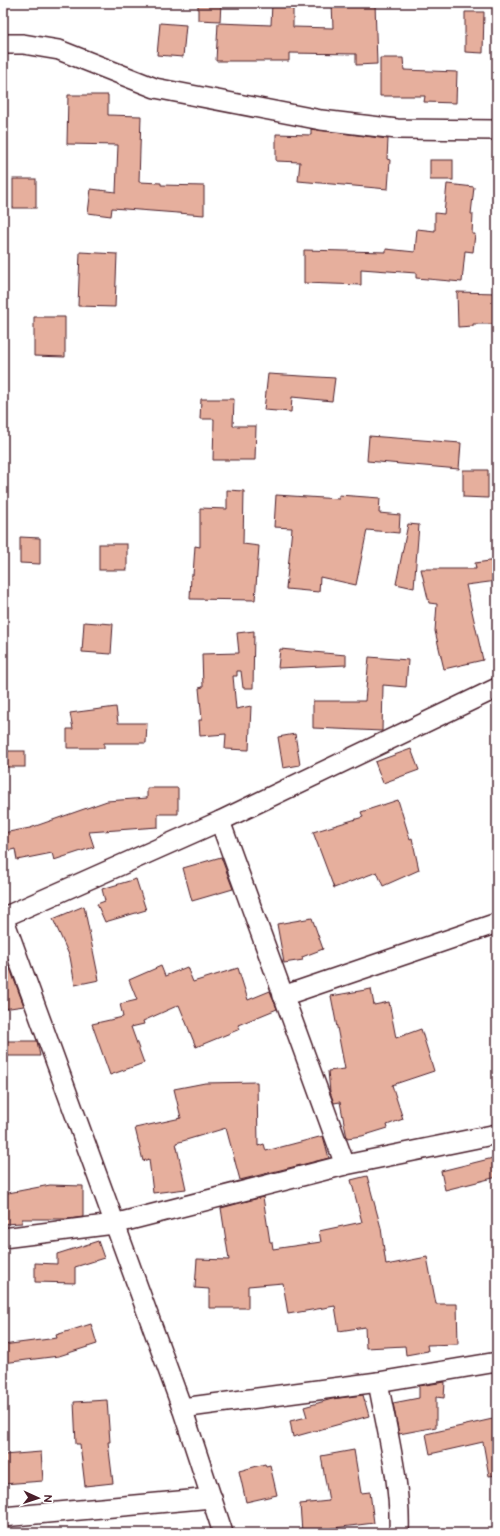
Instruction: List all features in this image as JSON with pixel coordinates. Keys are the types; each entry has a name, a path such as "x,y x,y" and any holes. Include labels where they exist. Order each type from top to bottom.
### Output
{"street":[{"path":"3,44 23,44 59,50 155,88 314,119 397,129 497,130"},
{"path":"223,1533 182,1408 3,917 220,821 497,688"},
{"path":"220,821 345,1165"},
{"path":"283,996 497,923"},
{"path":"3,1238 114,1224 345,1165 497,1134"},
{"path":"182,1408 378,1382 497,1362"},
{"path":"378,1382 392,1458 400,1515 400,1533"},
{"path":"3,1517 212,1498"}],"building":[{"path":"198,3 221,3 220,21 198,20"},
{"path":"272,3 293,3 293,27 333,28 332,3 375,3 377,64 356,65 356,54 289,53 289,61 216,61 218,23 271,25"},
{"path":"465,12 484,12 483,53 465,52"},
{"path":"160,23 186,25 183,57 157,55"},
{"path":"380,58 403,58 404,70 457,72 456,103 424,102 425,96 380,96"},
{"path":"68,95 108,95 108,115 141,116 139,182 161,183 161,185 204,186 204,215 112,208 111,216 88,213 91,189 116,192 118,145 67,144"},
{"path":"311,129 388,139 387,159 390,160 388,189 298,181 300,162 276,161 276,134 311,135"},
{"path":"430,160 453,160 453,180 430,180"},
{"path":"13,179 36,179 36,208 13,208"},
{"path":"447,184 474,187 471,214 473,214 472,234 475,234 473,252 465,251 462,282 416,278 416,273 361,269 361,285 304,283 304,250 386,252 386,249 415,252 417,229 435,231 435,213 444,214"},
{"path":"80,252 117,254 115,307 78,306"},
{"path":"457,292 497,293 497,324 473,324 473,326 458,327"},
{"path":"34,317 65,317 65,357 34,356"},
{"path":"268,374 335,378 332,401 292,397 291,412 264,410"},
{"path":"201,399 234,399 233,426 256,426 255,460 213,460 214,419 200,419"},
{"path":"369,436 461,443 459,469 367,461"},
{"path":"463,470 488,470 488,498 463,497"},
{"path":"227,490 244,491 243,544 259,546 255,600 190,599 191,575 193,575 195,546 200,547 200,508 227,509"},
{"path":"276,495 339,499 339,495 380,498 379,513 400,515 399,533 367,530 356,585 320,577 319,592 286,589 292,528 274,527"},
{"path":"408,524 419,525 414,588 396,584"},
{"path":"20,537 40,538 40,564 20,563"},
{"path":"99,544 127,544 127,570 99,570"},
{"path":"497,560 497,581 466,585 483,660 444,669 435,631 437,604 429,603 421,569 476,569 475,563"},
{"path":"84,622 113,624 111,654 82,652"},
{"path":"254,631 253,688 243,688 241,671 237,671 237,676 233,676 236,709 251,706 249,750 225,749 226,734 200,736 199,720 202,720 199,688 203,687 202,654 239,653 237,633"},
{"path":"280,649 346,655 346,665 278,668"},
{"path":"369,657 408,660 406,687 383,685 382,731 313,728 313,701 365,701"},
{"path":"116,707 118,723 147,723 146,743 104,743 104,748 67,748 67,729 73,729 70,713"},
{"path":"295,734 300,765 283,768 278,737"},
{"path":"411,749 419,770 383,783 375,762"},
{"path":"3,751 25,751 25,767 3,767"},
{"path":"147,788 178,788 178,814 158,814 158,827 89,832 94,847 54,860 52,853 17,860 15,849 3,852 3,833 30,828 107,801 147,798"},
{"path":"398,800 410,839 412,838 419,870 383,886 377,872 334,888 313,832 363,817 361,812"},
{"path":"221,857 233,889 192,901 183,868"},
{"path":"136,879 146,910 105,922 97,904 105,901 102,889"},
{"path":"84,906 99,980 75,985 70,957 53,919"},
{"path":"312,918 323,949 302,957 303,960 284,963 277,924"},
{"path":"9,966 24,1006 3,1009 3,967"},
{"path":"161,966 165,976 187,967 193,982 238,968 248,1000 270,991 277,1009 238,1025 240,1029 196,1047 179,1005 143,1021 144,1024 131,1027 144,1063 110,1075 92,1024 123,1017 120,1004 137,1000 129,980"},
{"path":"371,989 374,1005 389,1002 396,1038 421,1029 434,1071 392,1085 403,1119 387,1125 388,1128 362,1136 347,1138 340,1102 334,1103 330,1092 328,1071 345,1069 331,996"},
{"path":"3,1041 37,1041 40,1056 3,1056"},
{"path":"257,1082 258,1146 264,1144 266,1151 323,1136 329,1158 240,1180 226,1128 176,1143 186,1189 153,1193 149,1159 143,1161 135,1128 181,1118 174,1089 205,1083"},
{"path":"497,1157 497,1177 445,1190 441,1171"},
{"path":"367,1176 381,1228 386,1265 427,1257 436,1304 457,1304 458,1344 427,1345 428,1351 406,1355 405,1346 366,1348 365,1327 339,1331 335,1306 288,1314 283,1283 248,1286 248,1308 209,1308 209,1289 195,1288 197,1259 229,1260 221,1208 263,1197 270,1242 272,1242 273,1249 321,1242 319,1231 362,1222 351,1180"},
{"path":"50,1185 83,1186 83,1217 68,1219 22,1219 22,1223 3,1224 3,1194"},
{"path":"98,1241 104,1258 75,1267 75,1283 35,1282 35,1263 57,1264 57,1254"},
{"path":"91,1324 97,1344 59,1356 3,1363 3,1345 57,1338 56,1335"},
{"path":"445,1382 444,1398 436,1397 436,1427 399,1434 393,1403 419,1398 419,1386"},
{"path":"363,1395 369,1416 293,1437 290,1421 307,1417 304,1407 332,1399"},
{"path":"107,1400 110,1442 108,1442 113,1483 85,1486 80,1444 76,1444 74,1402"},
{"path":"497,1418 497,1475 489,1476 483,1442 430,1454 426,1434"},
{"path":"354,1450 361,1493 370,1492 374,1523 302,1532 300,1504 329,1501 321,1456"},
{"path":"41,1452 43,1481 3,1484 3,1455"},
{"path":"265,1464 266,1466 270,1465 277,1495 246,1502 239,1471"}]}
